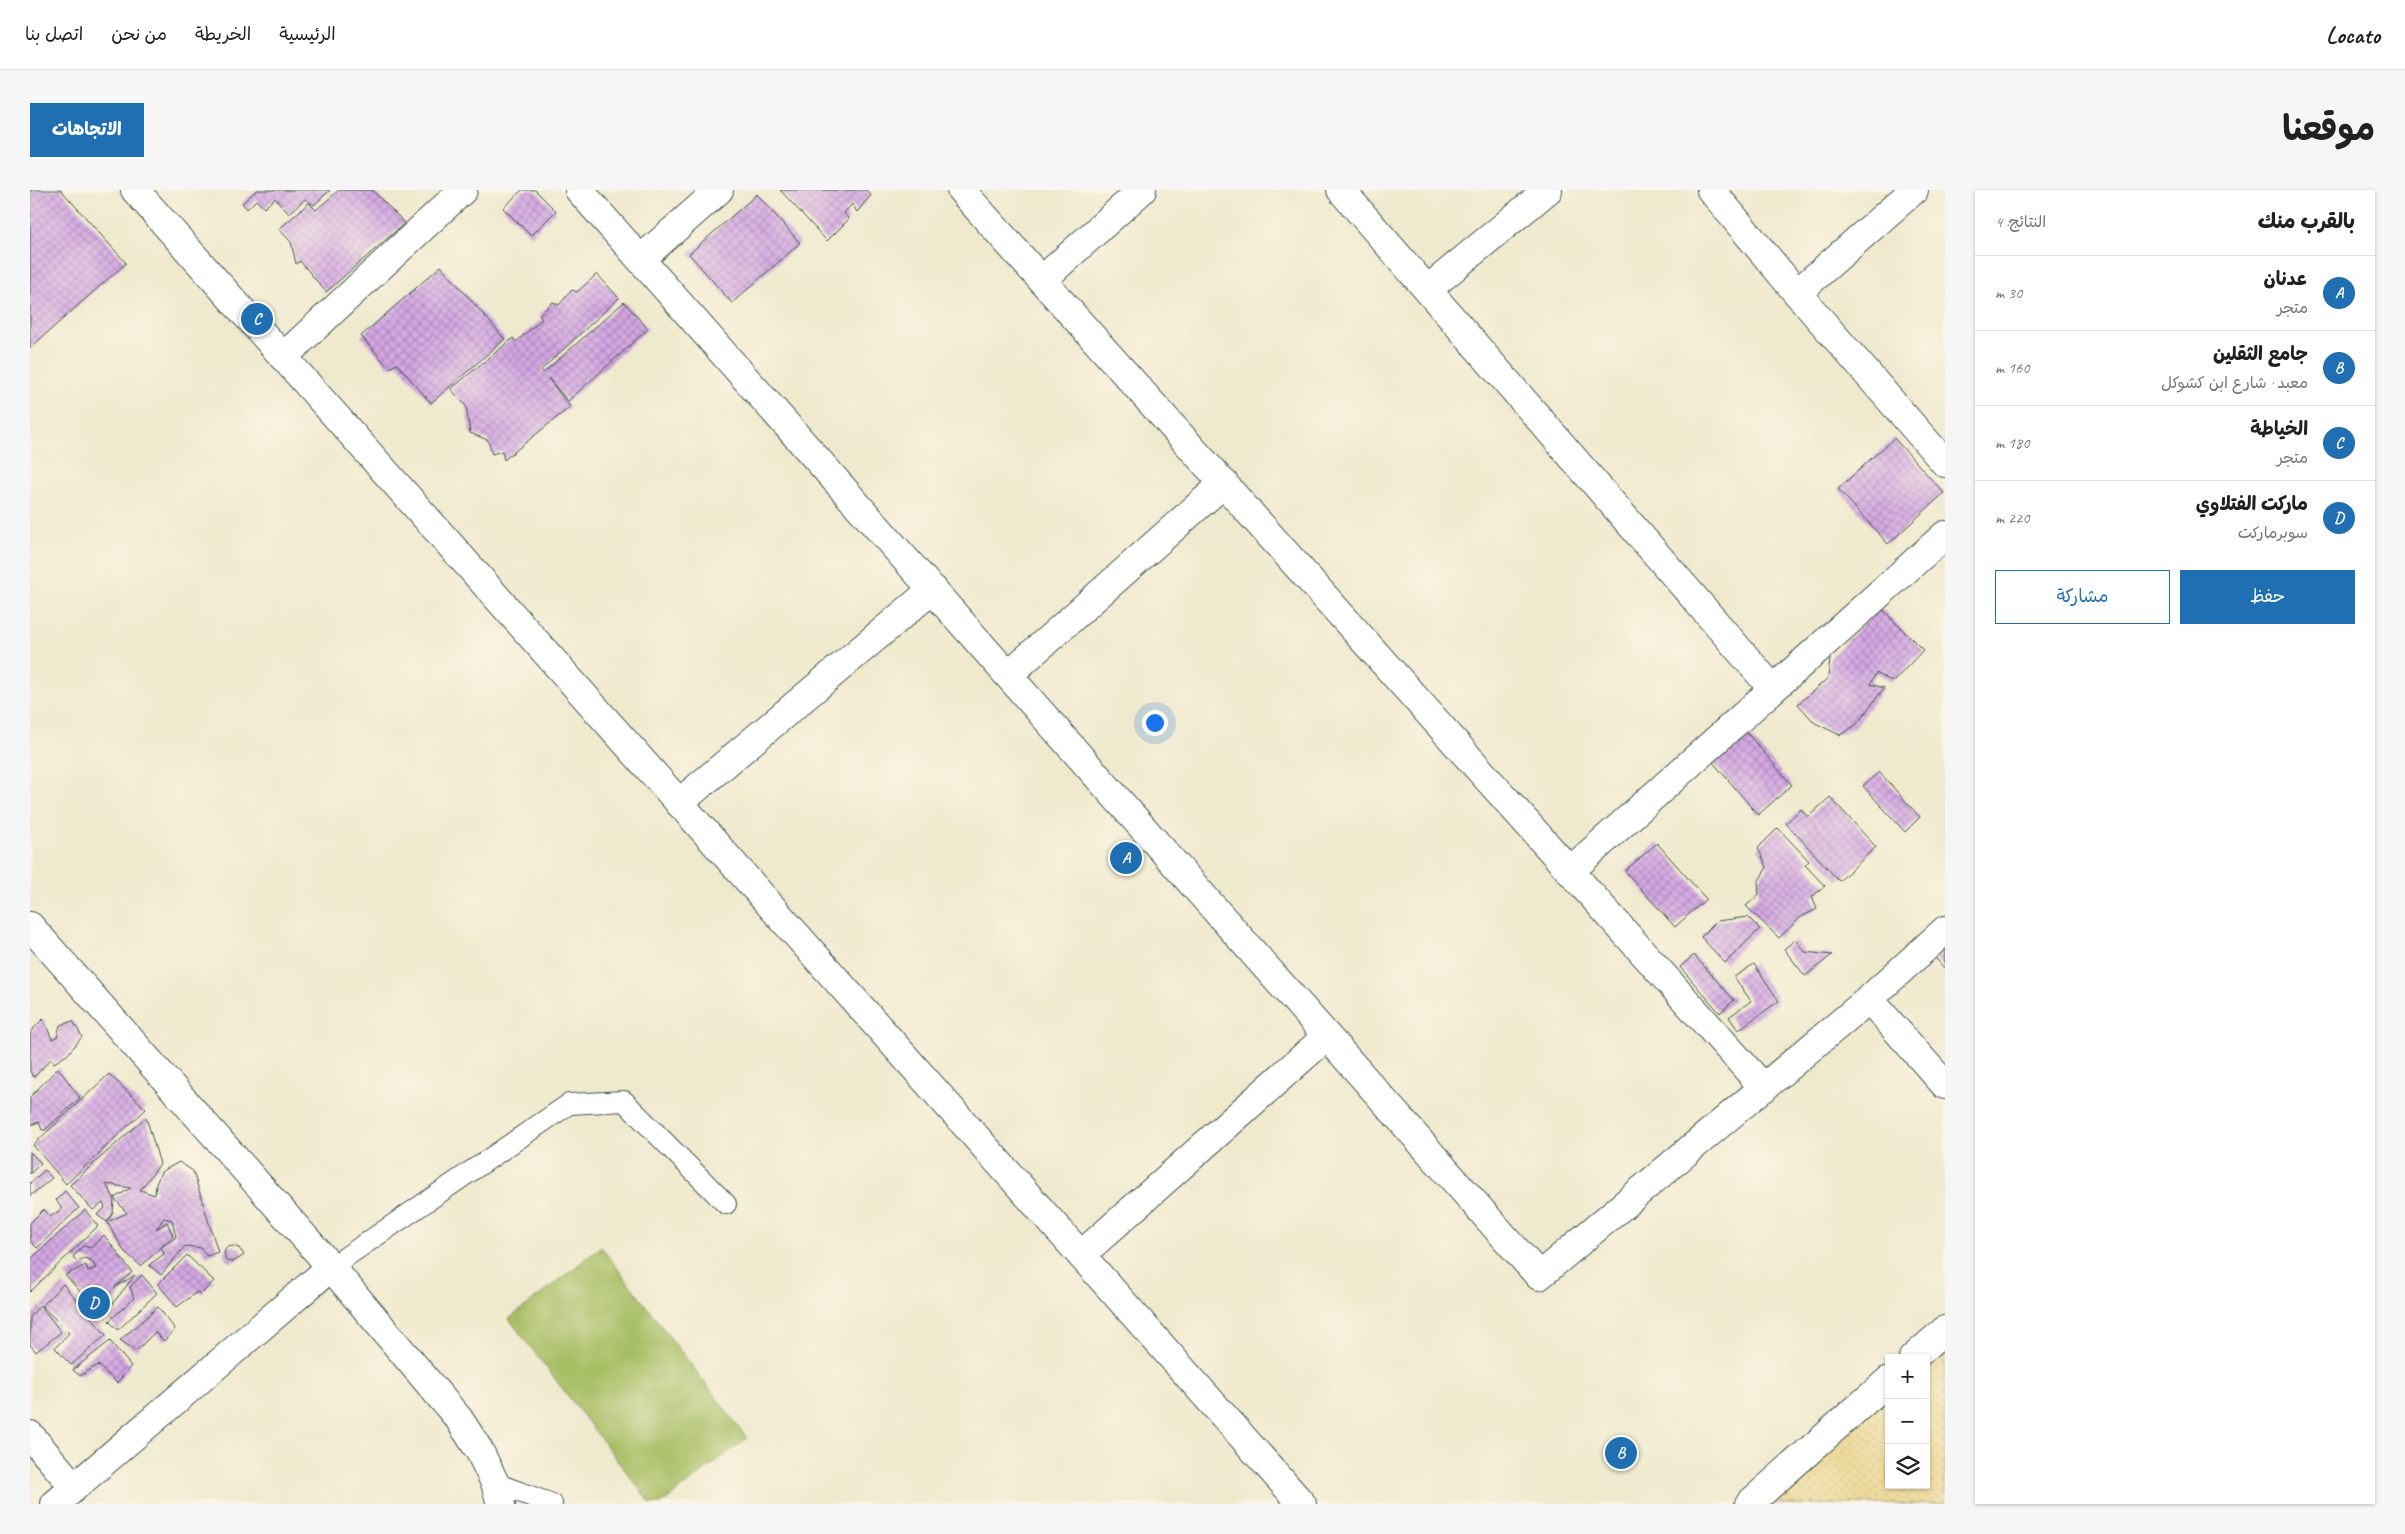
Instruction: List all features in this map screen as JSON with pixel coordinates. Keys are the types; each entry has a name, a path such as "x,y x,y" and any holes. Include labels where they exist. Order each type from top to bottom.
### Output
{"street":[{"path":"135,190 1302,1504"},
{"path":"283,357 463,190"},
{"path":"579,190 1539,1276 1869,999 1945,930"},
{"path":"641,260 719,190"},
{"path":"962,190 1764,1088"},
{"path":"1042,280 1142,190"},
{"path":"1341,190 1773,689"},
{"path":"1428,289 1548,190"},
{"path":"1711,190 1797,293 1945,463"},
{"path":"1797,293 1914,190"},
{"path":"1008,675 1224,483"},
{"path":"1570,871 1945,534"},
{"path":"679,803 933,589"},
{"path":"30,926 331,1267 459,1418 479,1450 498,1494"},
{"path":"1869,999 1945,1085"},
{"path":"1081,1255 1327,1036"},
{"path":"30,1435 64,1495 331,1267"},
{"path":"1918,1354 1945,1330"},
{"path":"1749,1504 1885,1384"}],"lane":[{"path":"331,1267 569,1104 624,1101 726,1204"},
{"path":"498,1494 552,1504"}],"sand":[{"path":"1945,1330 1945,1504 1749,1504 1885,1384 1885,1489 1930,1489 1929,1354"}],"green space":[{"path":"601,1247 747,1438 661,1504 651,1504 509,1319"}],"building":[{"path":"30,190 61,190 126,263 30,348"},
{"path":"257,190 330,190 314,205 305,199 289,214 275,198 264,208 256,200 247,209 242,203"},
{"path":"339,190 372,190 405,223 326,292 300,261 296,264 291,242 279,229 309,203 316,210"},
{"path":"522,190 535,190 556,211 531,236 503,208"},
{"path":"780,190 866,190 871,195 857,212 852,204 844,213 849,219 827,241"},
{"path":"757,194 800,243 732,303 689,254"},
{"path":"441,266 505,339 431,403 397,364 389,368 361,336"},
{"path":"597,274 619,298 541,370 543,373 624,302 648,329 568,401 548,378 570,407 504,460 502,451 492,454 488,440 470,433 466,406 451,389 513,338 516,342 542,319 539,315 553,302 559,305 572,290 577,292"},
{"path":"1894,438 1944,493 1888,544 1838,489"},
{"path":"1880,607 1923,650 1893,682 1876,673 1870,684 1884,688 1856,725 1840,735 1815,723 1798,704 1828,678 1830,658"},
{"path":"1740,725 1792,785 1758,815 1706,754"},
{"path":"1879,772 1920,817 1905,832 1863,786"},
{"path":"1830,797 1876,847 1839,881 1786,823 1801,809 1808,817"},
{"path":"1778,828 1809,861 1805,865 1825,886 1812,897 1817,909 1801,917 1779,938 1746,906 1759,894 1758,882 1767,867 1758,848"},
{"path":"1657,843 1706,899 1675,927 1625,871"},
{"path":"1748,917 1760,929 1725,963 1701,937 1717,921"},
{"path":"1945,939 1945,969 1930,952"},
{"path":"1795,940 1805,952 1832,955 1805,976 1784,949"},
{"path":"1694,955 1734,1000 1720,1013 1680,967"},
{"path":"1754,964 1779,1001 1738,1030 1729,1017 1751,1001 1734,977"},
{"path":"43,1019 52,1039 57,1037 60,1025 73,1021 82,1037 67,1055 54,1063 51,1059 34,1077 30,1072 30,1032"},
{"path":"58,1068 80,1098 45,1130 42,1130 39,1122 30,1125 30,1097"},
{"path":"109,1074 146,1109 66,1184 33,1145"},
{"path":"146,1117 160,1164 140,1190 155,1195 156,1184 161,1172 179,1162 193,1171 218,1252 207,1256 201,1248 185,1246 161,1275 149,1265 164,1254 161,1247 141,1266 124,1251 107,1222 97,1215 105,1208 103,1203 93,1210 70,1185","holes":["106,1184 131,1188 114,1198","114,1198 127,1213 107,1222 113,1213","164,1218 172,1220 176,1237 161,1247 173,1236 167,1222 156,1229"]},
{"path":"30,1152 41,1163 30,1174"},
{"path":"45,1170 52,1178 30,1196 30,1183"},
{"path":"65,1191 79,1208 37,1248 30,1241 30,1223 44,1209 50,1217 62,1209 56,1200"},
{"path":"85,1210 98,1226 30,1292 30,1260"},
{"path":"104,1235 132,1272 114,1288 135,1275 103,1316 65,1275 86,1265 88,1271 96,1268 92,1261 85,1258 77,1261 73,1257 83,1246 91,1248"},
{"path":"227,1247 239,1248 244,1255 233,1262 226,1261 224,1252"},
{"path":"187,1255 214,1281 201,1294 197,1292 177,1307 158,1284"},
{"path":"142,1275 157,1293 118,1330 109,1321 134,1298 130,1287"},
{"path":"63,1284 106,1335 71,1365 55,1348 69,1333 42,1306"},
{"path":"40,1305 61,1332 36,1352 30,1345 30,1317"},
{"path":"158,1307 175,1329 164,1341 155,1332 136,1351 120,1340"},
{"path":"110,1341 131,1366 117,1383 98,1365 80,1376 73,1370"}],"place":[{"name":"الخياطة","path":"257,319"},
{"name":"عدنان","path":"1126,858"},
{"name":"ماركت الفتلاوي","path":"94,1303"},
{"name":"جامع الثقلين","path":"1621,1453"}]}
